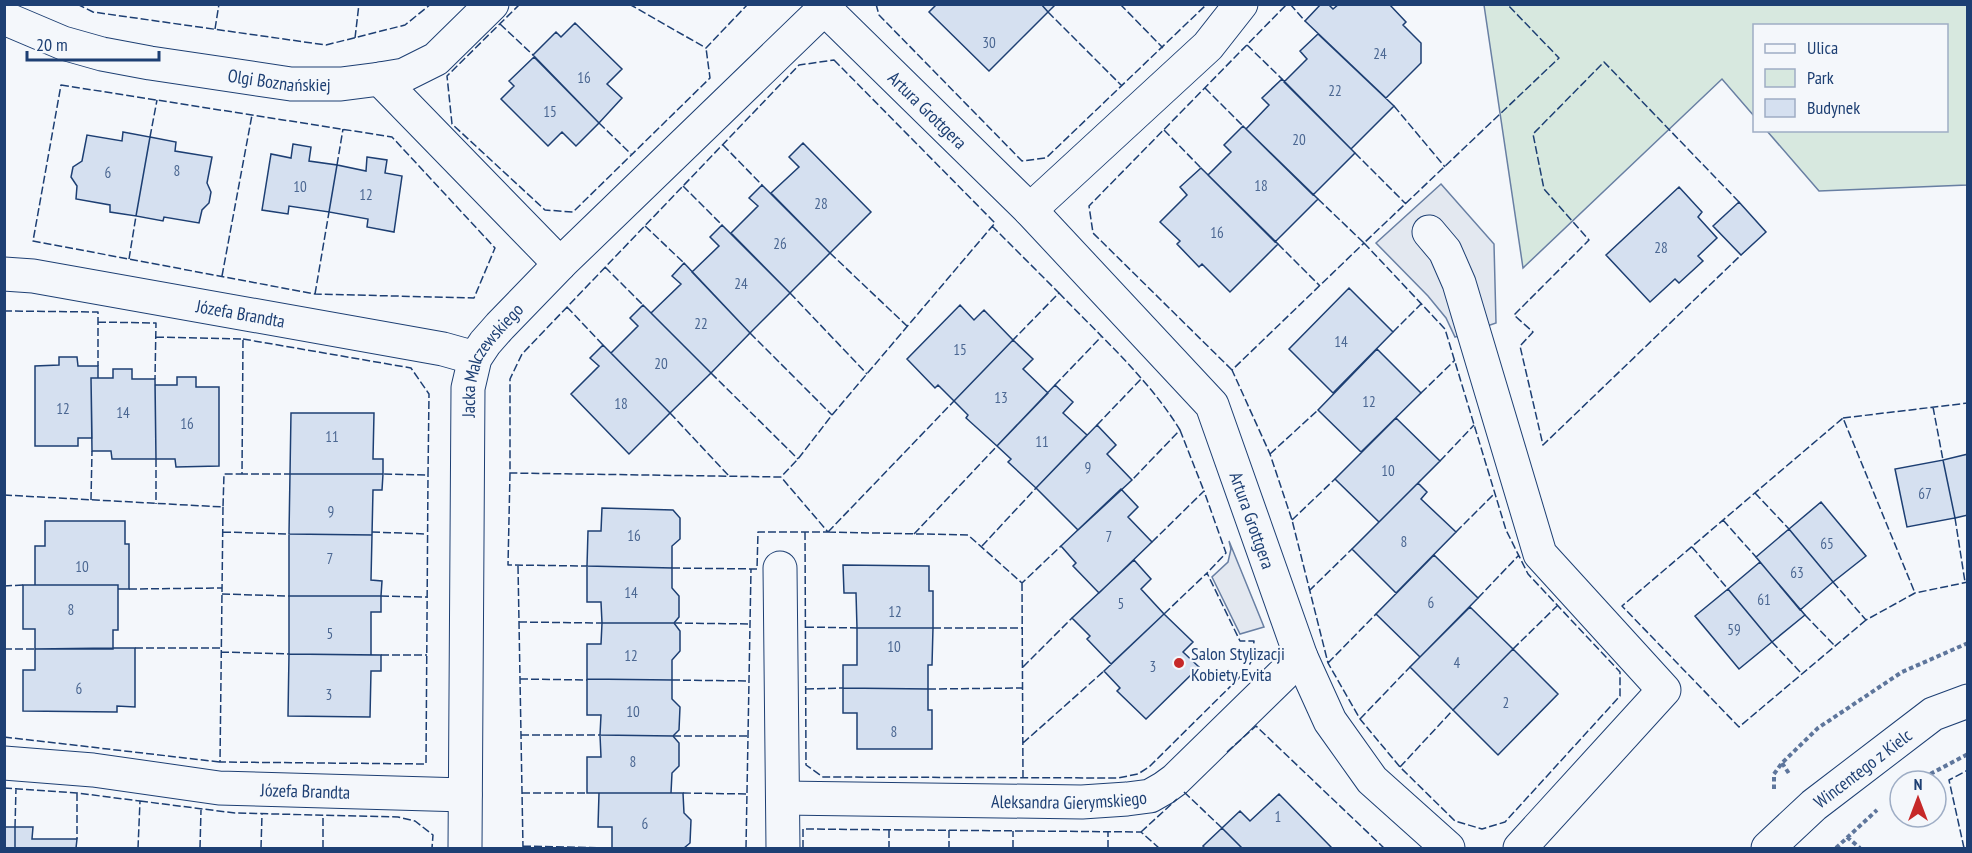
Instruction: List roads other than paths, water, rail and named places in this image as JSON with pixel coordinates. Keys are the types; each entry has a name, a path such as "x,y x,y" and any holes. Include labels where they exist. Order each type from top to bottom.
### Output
{"street":[{"name":"Olgi Boznańskiej","path":"4,18 63,43 102,54 291,84 324,86 404,75 436,59 492,4"},
{"path":"1030,210 1208,46 1241,4"},
{"name":"Artura Grottgera","path":"827,7 1030,210 1212,405 1301,657 1330,722 1372,780 1448,849"},
{"name":"Jacka Malczewskiego","path":"465,849 468,388 476,358 500,326 560,264 827,7"},
{"path":"380,79 560,264"},
{"path":"1429,232 1445,251 1459,283 1539,555 1664,690 1520,849"},
{"name":"Józefa Brandta","path":"4,274 33,276 443,349 476,358"},
{"path":"780,568 783,849"},
{"name":"Aleksandra Gierymskiego","path":"783,798 1082,802 1150,796 1175,780 1301,657"},
{"name":"Wincentego z Kielc","path":"1768,849 1820,799 1933,714 1968,701"},
{"name":"Józefa Brandta","path":"4,763 93,770 219,788 465,795"}],"place":[{"name":"Salon Stylizacji Kobiety Evita","path":"1179,663"}]}
